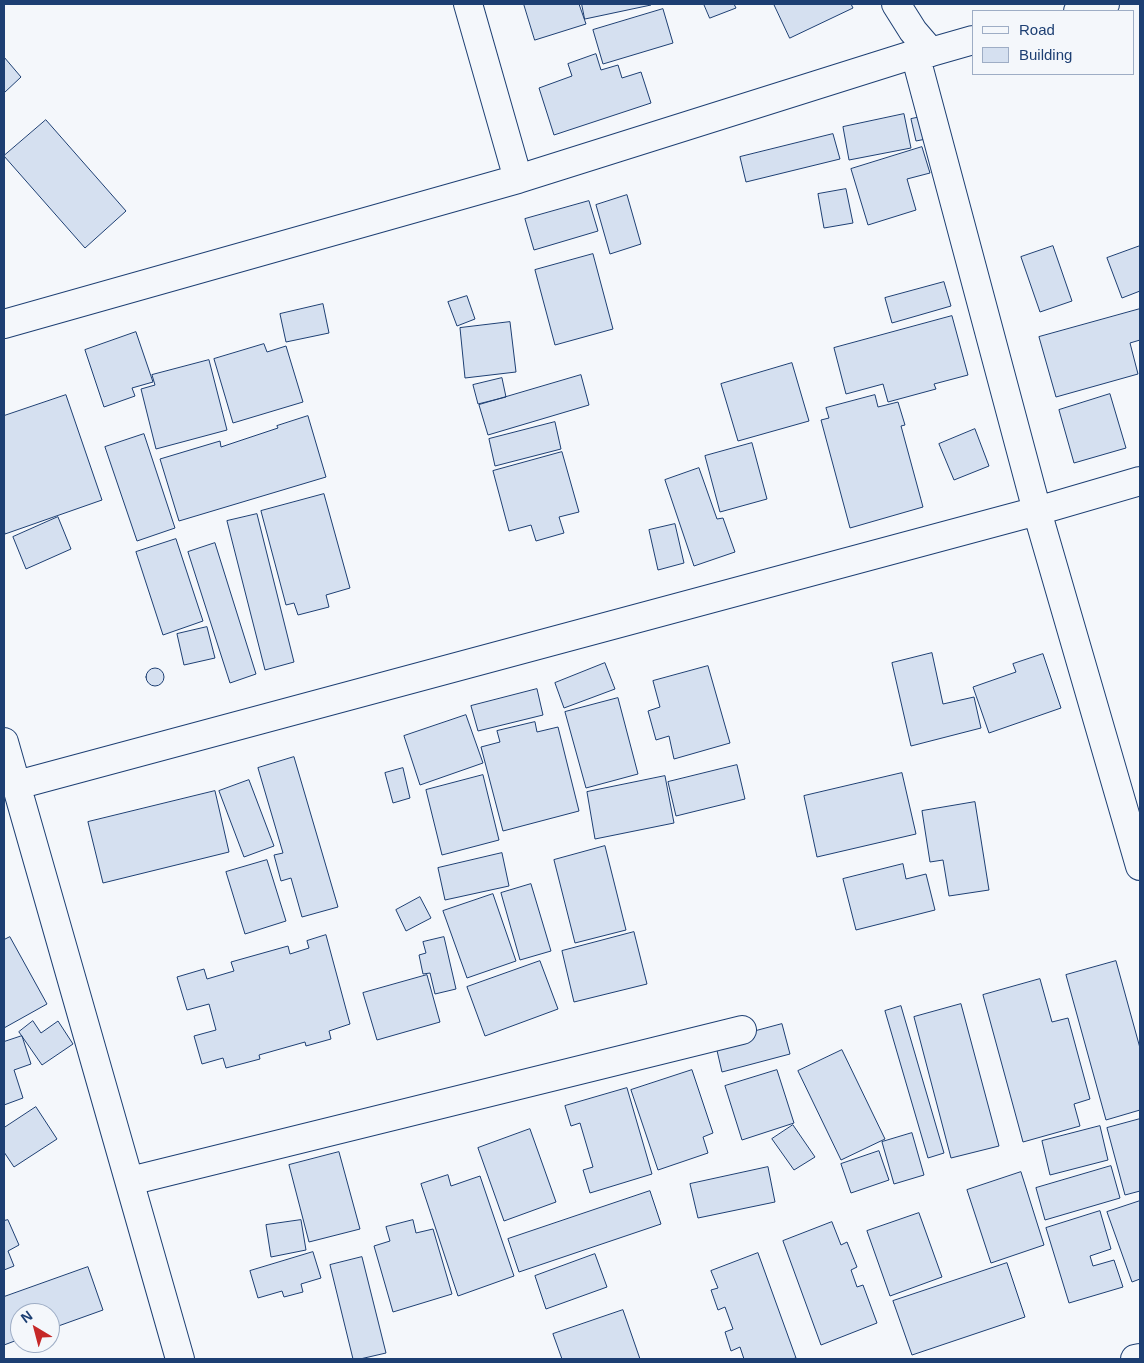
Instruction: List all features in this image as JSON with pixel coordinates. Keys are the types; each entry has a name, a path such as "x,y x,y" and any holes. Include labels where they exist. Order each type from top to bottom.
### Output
{"street":[{"path":"468,4 518,178"},
{"path":"896,4 913,31 923,53 1037,511 1140,866"},
{"path":"1082,10 1105,4"},
{"path":"4,324 518,178 923,53 972,40"},
{"path":"17,785 1037,511 1140,481"},
{"path":"4,742 180,1359"},
{"path":"130,1181 742,1030"},
{"path":"1135,1359 1140,1358"}],"building":[{"path":"524,4 579,4 586,24 535,40"},
{"path":"582,4 651,4 651,5 585,19"},
{"path":"704,4 734,4 736,8 710,18"},
{"path":"774,4 851,4 853,8 790,38"},
{"path":"663,9 673,43 603,64 593,30"},
{"path":"596,54 601,70 618,65 622,78 641,72 651,103 554,135 539,88 572,76 568,64"},
{"path":"4,57 21,77 4,93"},
{"path":"904,114 911,148 849,160 843,127"},
{"path":"926,116 931,138 916,141 911,119"},
{"path":"46,120 126,211 85,248 4,156"},
{"path":"833,134 840,159 746,182 740,157"},
{"path":"922,147 930,173 907,179 916,210 868,225 851,169"},
{"path":"846,189 853,223 824,228 818,194"},
{"path":"627,195 641,244 610,254 596,205"},
{"path":"589,201 598,231 534,250 525,219"},
{"path":"1053,246 1072,301 1040,312 1021,257"},
{"path":"1140,246 1140,291 1122,298 1107,258"},
{"path":"593,254 613,329 555,345 535,270"},
{"path":"944,282 951,306 892,323 885,298"},
{"path":"467,296 475,319 457,326 448,302"},
{"path":"323,304 329,333 286,342 280,314"},
{"path":"1140,309 1140,340 1130,343 1138,374 1056,397 1039,337"},
{"path":"952,316 968,375 934,384 936,389 888,402 883,384 846,394 834,348"},
{"path":"510,322 516,372 465,378 460,328"},
{"path":"136,332 153,382 132,388 135,396 104,407 85,350"},
{"path":"264,344 267,352 286,346 303,402 233,423 214,359"},
{"path":"209,360 227,430 156,449 141,389 155,385 152,375"},
{"path":"792,363 809,421 738,441 721,384"},
{"path":"581,375 589,405 488,435 479,405"},
{"path":"502,378 506,397 478,404 473,385"},
{"path":"1110,394 1126,448 1074,463 1059,410"},
{"path":"66,395 102,500 5,534 4,416"},
{"path":"875,395 878,407 898,402 905,425 901,426 923,507 850,528 821,420 829,418 826,408"},
{"path":"308,416 326,477 179,521 160,459 220,441 221,447"},
{"path":"555,422 561,449 495,466 489,439"},
{"path":"975,429 989,466 954,480 939,444"},
{"path":"144,434 175,528 137,541 105,447"},
{"path":"752,443 767,499 720,512 705,456"},
{"path":"562,452 579,512 559,517 564,533 536,541 531,525 509,531 493,471"},
{"path":"699,468 717,519 723,518 735,552 694,566 665,480"},
{"path":"324,494 350,588 326,595 329,607 298,615 294,603 286,605 261,511"},
{"path":"257,514 294,662 265,670 227,521"},
{"path":"58,517 71,549 26,569 13,537"},
{"path":"675,524 684,563 658,570 649,530"},
{"path":"176,539 203,621 163,635 136,552"},
{"path":"215,543 256,674 230,683 188,552"},
{"path":"207,627 215,658 184,665 177,634"},
{"path":"932,653 943,704 974,697 981,728 911,746 892,663"},
{"path":"1043,654 1061,708 989,733 973,687 1016,672 1013,664"},
{"path":"605,663 615,689 564,708 555,683"},
{"path":"708,666 730,743 674,759 669,736 656,740 648,711 660,707 653,681"},
{"path":"151,668 159,668 164,673 162,684 151,686 146,681 146,673"},
{"path":"537,689 543,715 478,731 471,706"},
{"path":"618,698 638,774 586,788 565,712"},
{"path":"466,715 483,763 420,785 404,736"},
{"path":"535,722 537,732 558,727 579,811 503,831 481,747 500,742 497,731"},
{"path":"294,757 338,907 302,917 291,878 281,881 274,855 283,853 258,768"},
{"path":"737,765 745,799 676,816 668,782"},
{"path":"403,768 410,798 393,803 385,773"},
{"path":"902,773 916,834 817,857 804,796"},
{"path":"483,775 499,840 442,855 426,790"},
{"path":"665,776 674,823 595,839 587,792"},
{"path":"249,780 274,846 244,857 219,791"},
{"path":"215,791 229,852 103,883 88,822"},
{"path":"975,802 989,890 949,896 943,860 930,862 922,811"},
{"path":"605,846 626,930 575,943 554,860"},
{"path":"502,853 509,886 445,900 438,868"},
{"path":"267,860 286,921 245,934 226,872"},
{"path":"903,864 906,879 926,874 935,910 856,930 843,879"},
{"path":"531,884 551,951 520,960 501,893"},
{"path":"493,894 516,961 467,978 443,911"},
{"path":"420,897 431,918 406,931 396,910"},
{"path":"634,932 647,984 574,1002 562,951"},
{"path":"326,935 350,1024 329,1031 331,1039 306,1046 305,1042 259,1055 260,1059 226,1068 223,1058 202,1064 194,1036 216,1030 209,1004 187,1010 177,977 204,969 207,979 234,971 231,962 288,946 290,954 309,948 307,941"},
{"path":"10,937 47,1004 4,1028 4,940"},
{"path":"444,937 456,989 435,994 430,973 423,974 419,955 426,953 423,942"},
{"path":"540,961 558,1009 485,1036 467,987"},
{"path":"1116,961 1140,1048 1140,1110 1106,1120 1066,975"},
{"path":"427,975 440,1022 377,1040 363,993"},
{"path":"1040,979 1052,1022 1068,1018 1090,1099 1074,1104 1080,1126 1023,1142 983,995"},
{"path":"961,1004 999,1146 951,1158 914,1017"},
{"path":"901,1006 944,1153 928,1158 885,1011"},
{"path":"33,1021 41,1033 58,1021 73,1044 42,1065 19,1032"},
{"path":"782,1024 790,1054 722,1072 715,1042"},
{"path":"22,1036 31,1064 14,1070 23,1098 4,1105 4,1042"},
{"path":"842,1050 885,1139 841,1160 798,1071"},
{"path":"692,1070 713,1133 703,1137 708,1153 658,1170 631,1090"},
{"path":"777,1070 794,1123 742,1140 725,1086"},
{"path":"627,1088 652,1174 590,1193 583,1170 593,1167 580,1123 571,1126 565,1106"},
{"path":"36,1107 57,1139 14,1167 4,1152 4,1128"},
{"path":"1140,1119 1140,1191 1125,1195 1107,1128"},
{"path":"793,1125 815,1157 794,1170 772,1139"},
{"path":"1100,1126 1108,1160 1050,1175 1042,1141"},
{"path":"530,1129 556,1202 504,1221 478,1148"},
{"path":"912,1133 924,1175 894,1184 882,1142"},
{"path":"879,1151 889,1180 851,1193 841,1164"},
{"path":"339,1152 360,1229 309,1242 289,1165"},
{"path":"1111,1166 1120,1198 1045,1220 1036,1188"},
{"path":"768,1167 775,1202 698,1218 690,1184"},
{"path":"1021,1172 1044,1245 991,1263 967,1190"},
{"path":"448,1175 451,1186 480,1176 514,1276 458,1296 421,1184"},
{"path":"650,1191 661,1224 519,1272 508,1239"},
{"path":"1140,1201 1140,1279 1132,1282 1107,1212"},
{"path":"1100,1211 1111,1249 1090,1256 1093,1266 1114,1260 1123,1287 1069,1303 1046,1228"},
{"path":"919,1213 942,1277 890,1296 867,1231"},
{"path":"8,1220 19,1245 8,1251 14,1266 4,1270 4,1221"},
{"path":"301,1220 306,1250 271,1257 266,1225"},
{"path":"413,1220 416,1233 433,1229 452,1294 393,1312 374,1246 390,1241 386,1227"},
{"path":"832,1222 841,1245 847,1242 857,1267 851,1270 857,1287 863,1285 877,1323 821,1345 783,1241"},
{"path":"313,1252 321,1278 301,1284 303,1292 284,1297 282,1291 258,1298 250,1271"},
{"path":"758,1253 796,1358 744,1359 740,1347 731,1351 725,1332 733,1329 725,1307 718,1310 711,1290 718,1288 711,1271"},
{"path":"595,1254 607,1287 546,1309 535,1276"},
{"path":"362,1257 386,1353 353,1359 330,1265"},
{"path":"1007,1263 1025,1317 912,1355 893,1301"},
{"path":"88,1267 103,1310 60,1325 60,1303 10,1303 10,1343 4,1345 4,1297"},
{"path":"623,1310 640,1359 562,1359 553,1334"}]}
